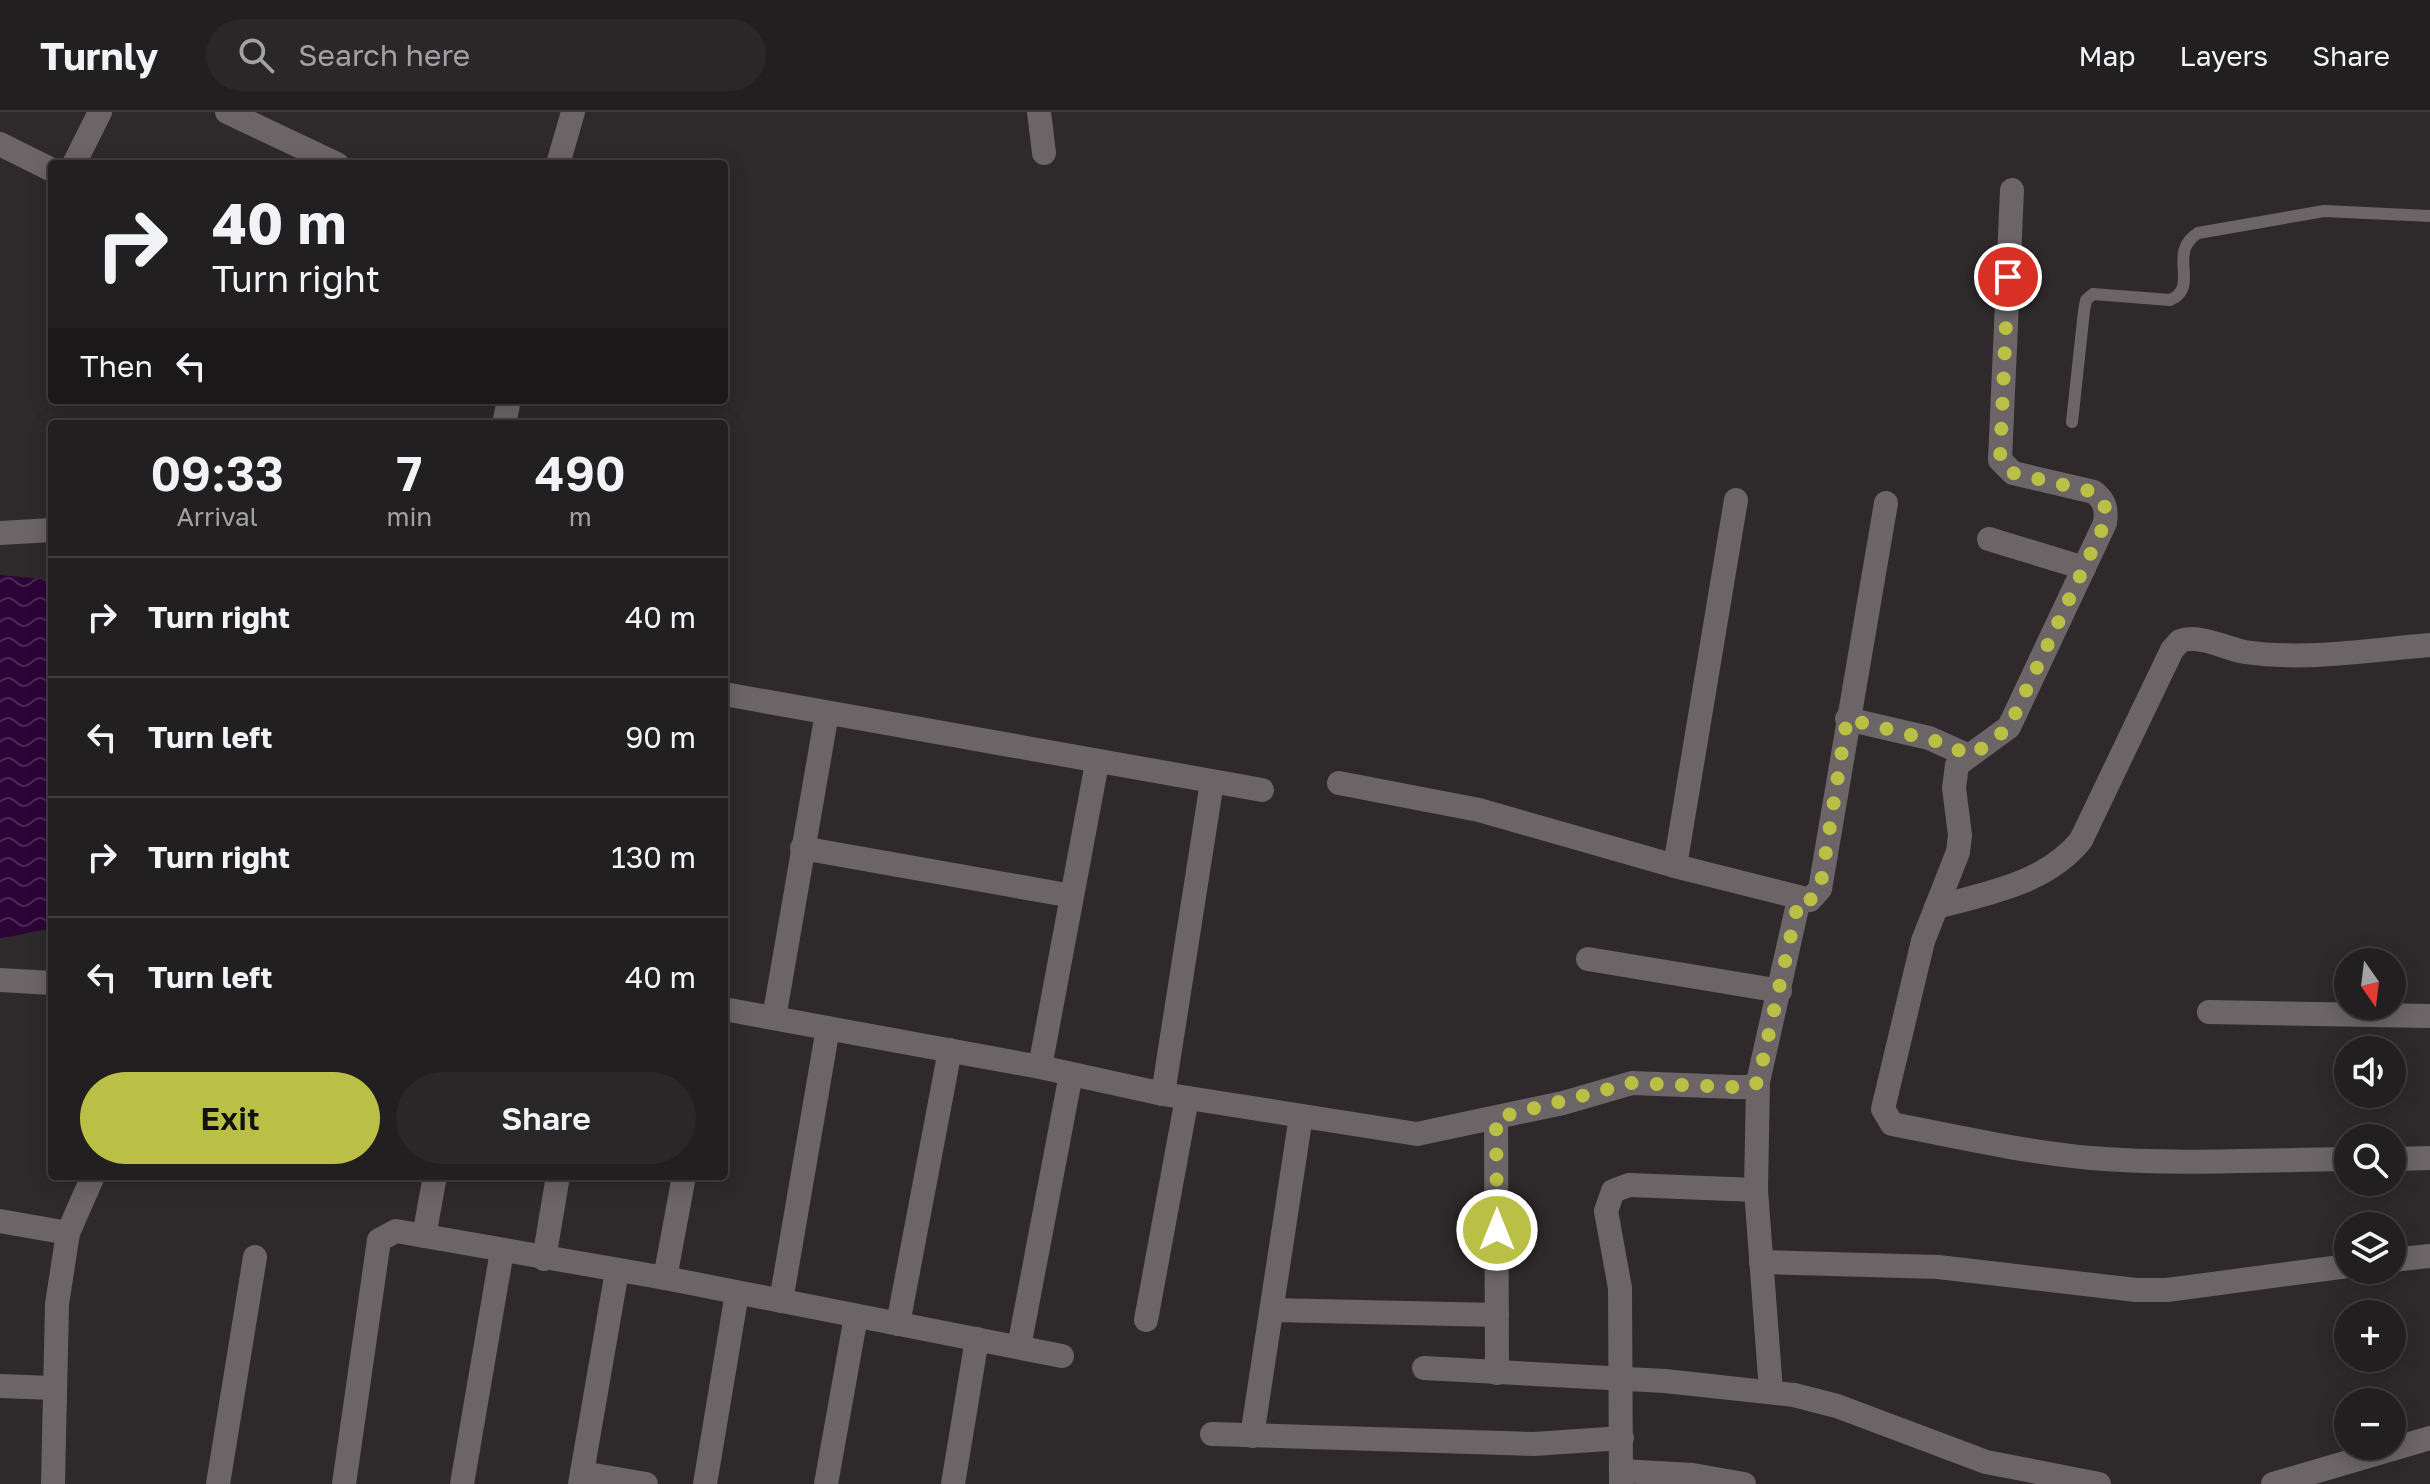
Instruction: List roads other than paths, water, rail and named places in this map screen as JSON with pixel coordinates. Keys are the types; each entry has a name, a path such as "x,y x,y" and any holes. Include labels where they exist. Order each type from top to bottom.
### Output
{"street":[{"path":"76,160 100,112"},
{"path":"227,112 329,160"},
{"path":"559,160 573,112"},
{"path":"1039,112 1044,153"},
{"path":"0,144 48,168"},
{"path":"2012,190 2000,460 2013,473 2094,492 2107,510 2105,523 2009,727 1957,765 1954,788 1960,835 1958,852 1923,941 1883,1109 1892,1124 2014,1148 2090,1158 2160,1161 2334,1159"},
{"path":"1675,866 1736,500"},
{"path":"1339,783 1479,810 1675,866 1810,900 1820,889 1886,503"},
{"path":"0,533 48,530"},
{"path":"1989,539 2084,568"},
{"path":"1936,907 2007,888 2073,851 2172,650 2180,641 2198,639 2248,652 2307,654 2430,645"},
{"path":"728,695 1262,790"},
{"path":"774,1018 827,713"},
{"path":"1847,719 1947,744 1967,755"},
{"path":"1040,1067 1097,763"},
{"path":"1163,1094 1212,782"},
{"path":"802,848 1072,896"},
{"path":"1771,1391 1756,1190 1758,1082 1799,899"},
{"path":"1588,959 1780,991"},
{"path":"0,980 48,983"},
{"path":"728,1010 1040,1067 1163,1094 1417,1134 1496,1118 1632,1083 1751,1087 1758,1082"},
{"path":"2209,1012 2430,1016"},
{"path":"781,1301 828,1028"},
{"path":"898,1324 950,1050"},
{"path":"1019,1347 1071,1074"},
{"path":"1146,1320 1187,1098"},
{"path":"1252,1436 1301,1116"},
{"path":"1496,1118 1497,1373"},
{"path":"2406,1159 2430,1158"},
{"path":"53,1484 57,1304 68,1233 91,1180"},
{"path":"424,1236 434,1180"},
{"path":"544,1259 557,1180"},
{"path":"665,1278 683,1180"},
{"path":"1730,1483 1622,1478 1620,1288 1606,1211 1613,1191 1629,1185 1756,1190"},
{"path":"0,1221 68,1233"},
{"path":"344,1484 379,1240 396,1231 665,1278 1062,1356"},
{"path":"462,1484 502,1251"},
{"path":"2406,1259 2430,1256"},
{"path":"218,1484 255,1257"},
{"path":"1761,1262 1938,1267 2136,1290 2167,1290 2334,1268"},
{"path":"617,1271 581,1479 646,1484"},
{"path":"705,1484 737,1293"},
{"path":"1272,1310 1497,1315"},
{"path":"826,1484 856,1316"},
{"path":"953,1484 977,1339"},
{"path":"1424,1368 1665,1381 1771,1391 1837,1406 1986,1462 2086,1483"},
{"path":"0,1386 53,1388"},
{"path":"1212,1434 1534,1444 1622,1438"},
{"path":"2273,1484 2430,1438"}],"lane":[{"path":"2072,422 2086,300 2102,293 2170,300 2180,296 2184,288 2182,250 2187,240 2198,233 2324,211 2430,216"}],"water":[{"path":"0,575 48,580 48,930 0,938"}]}
